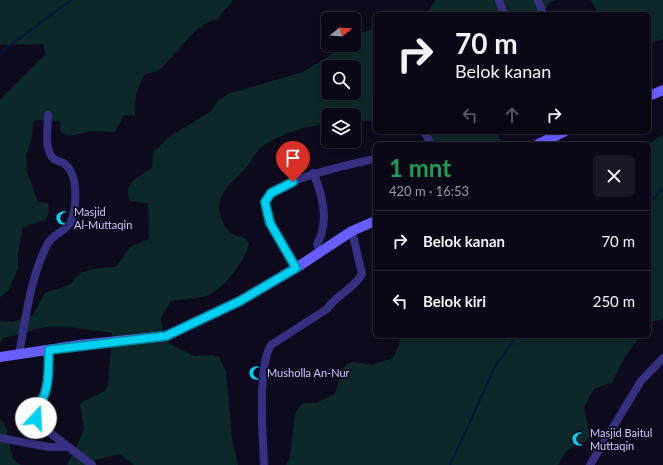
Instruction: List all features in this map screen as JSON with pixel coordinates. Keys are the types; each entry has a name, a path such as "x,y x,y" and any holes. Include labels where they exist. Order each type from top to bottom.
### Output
{"street":[{"path":"498,0 503,12"},
{"path":"538,0 542,12"},
{"path":"651,95 663,90"},
{"path":"19,355 32,288 47,244 67,228 72,220 75,205 75,184 72,174 67,166 54,159 48,146 48,115"},
{"path":"543,142 553,138"},
{"path":"296,268 270,223 265,202 271,193 313,173 373,159"},
{"path":"313,173 318,184 322,203 323,230 317,244 320,251"},
{"path":"0,357 166,336 240,301 296,268 352,231 373,222"},
{"path":"264,465 263,370 267,351 270,344 327,309 332,302 359,280 362,274 352,231"},
{"path":"49,350 47,386 36,413 36,418 49,432 92,465"},
{"path":"590,465 641,381 663,358"},
{"path":"0,438 49,447 68,447"}],"green space":[{"path":"0,0 233,0 217,19 210,21 195,32 160,69 155,72 145,74 137,93 135,115 124,115 115,132 86,132 68,135 61,133 60,121 35,120 33,122 32,137 26,155 27,172 38,202 48,203 49,210 45,220 23,227 18,254 18,269 8,291 0,297 0,100 46,54 43,44 0,45"},
{"path":"435,0 557,0 549,3 544,12 425,12 430,9"},
{"path":"591,0 663,0 663,39 651,43 651,12 597,12"},
{"path":"373,29 373,120 361,121 361,108 321,108 321,125 295,131 279,137 261,147 247,167 226,189 221,197 219,206 223,222 228,230 236,236 245,238 249,243 239,265 227,280 214,292 199,297 171,301 161,318 163,331 170,344 194,356 213,355 219,357 226,371 232,439 238,465 134,465 119,454 95,460 90,465 67,465 84,430 80,403 105,391 108,385 112,333 69,327 45,327 3,338 0,343 0,321 13,322 33,315 45,293 71,284 79,274 85,271 117,266 130,247 149,239 148,203 130,201 128,189 130,185 138,177 152,168 153,151 159,148 167,138 210,112 218,101 228,94 303,72 321,61 321,100 361,100 361,60 322,60 335,52 361,52 361,33"},
{"path":"420,134 497,134 501,142 424,142"},
{"path":"663,134 663,319 651,322 651,143"},
{"path":"401,338 639,338 625,357 612,382 594,389 584,407 590,436 586,441 567,450 558,465 286,465 290,458 295,413 303,403 316,403 335,394 342,369 347,364 353,362 372,365 393,358"},
{"path":"0,418 6,427 13,459 21,465 0,465"}],"waterway":[{"path":"0,53 71,0"},
{"path":"651,201 663,188"},
{"path":"450,465 496,365 516,338"}],"place":[{"name":"Masjid Al-Muttaqin","path":"63,218"},
{"name":"Musholla An-Nur","path":"256,373"},
{"name":"Masjid Baitul Muttaqin","path":"579,439"}],"route":[{"path":"36,418 35,415 47,386 49,350 80,345 166,336 240,301 296,268 270,223 265,202 271,193 282,186 293,182"}]}
